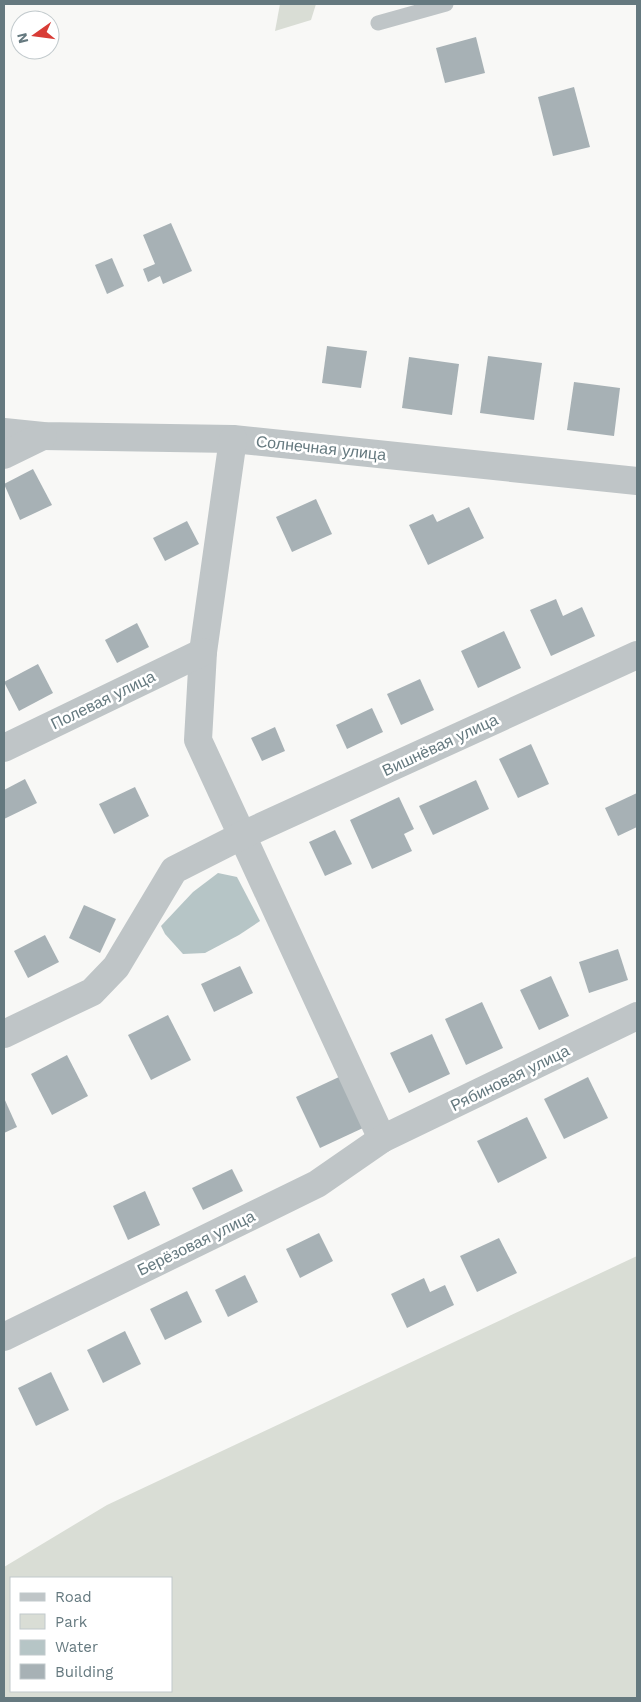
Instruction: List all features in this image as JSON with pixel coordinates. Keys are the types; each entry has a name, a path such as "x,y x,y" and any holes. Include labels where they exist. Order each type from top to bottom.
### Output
{"street":[{"name":"Солнечная улица","path":"4,432 43,436 233,439 637,481"},
{"path":"4,455 43,436"},
{"path":"233,439 203,652 198,740 382,1139"},
{"name":"Полевая улица","path":"4,748 203,652"},
{"name":"Вишнёвая улица","path":"4,1034 92,992 116,967 174,870 243,835 637,655"},
{"name":"Рябиновая улица","path":"382,1139 637,1016"},
{"name":"Берёзовая улица","path":"4,1337 316,1184 382,1139"}],"lane":[{"path":"378,23 446,4"}],"green space":[{"path":"280,4 316,4 311,20 275,31"},
{"path":"637,1256 637,1698 4,1698 4,1567 107,1505"}],"water":[{"path":"218,873 237,877 260,921 239,935 205,953 183,954 165,934 161,926 193,892"}],"building":[{"path":"476,37 485,73 445,83 436,48"},
{"path":"574,87 590,147 553,156 538,97"},
{"path":"171,223 192,271 163,284 160,276 148,282 143,269 155,264 143,235"},
{"path":"112,258 124,286 107,294 95,265"},
{"path":"327,346 367,351 361,388 322,383"},
{"path":"488,356 542,363 534,420 480,413"},
{"path":"409,357 459,364 452,415 402,408"},
{"path":"574,382 620,388 614,436 567,430"},
{"path":"33,469 52,505 20,520 4,484"},
{"path":"316,499 332,534 292,552 276,517"},
{"path":"469,507 484,538 428,565 409,525 433,514 437,522"},
{"path":"187,521 199,544 165,561 153,538"},
{"path":"556,599 563,616 582,607 595,636 551,656 530,610"},
{"path":"137,623 149,647 117,663 105,640"},
{"path":"504,631 521,668 478,688 461,651"},
{"path":"38,664 53,693 19,711 4,682"},
{"path":"420,679 434,710 401,725 387,694"},
{"path":"372,708 383,732 347,749 336,725"},
{"path":"275,727 285,751 262,761 251,738"},
{"path":"531,744 549,784 518,798 499,759"},
{"path":"25,779 37,803 4,819 4,790"},
{"path":"476,780 489,809 433,835 419,806"},
{"path":"135,787 149,816 114,834 99,804"},
{"path":"637,793 637,827 618,836 605,808"},
{"path":"399,797 414,829 404,834 412,851 372,869 350,820"},
{"path":"335,830 352,864 325,876 309,842"},
{"path":"84,905 116,919 100,953 69,938"},
{"path":"45,935 59,962 28,978 14,951"},
{"path":"618,949 628,980 589,993 579,962"},
{"path":"240,966 253,993 214,1012 201,984"},
{"path":"551,976 569,1016 539,1030 520,990"},
{"path":"482,1002 503,1048 466,1065 445,1019"},
{"path":"168,1015 191,1060 151,1080 128,1035"},
{"path":"432,1034 450,1074 409,1093 390,1053"},
{"path":"67,1055 88,1096 52,1115 31,1074"},
{"path":"339,1077 363,1128 320,1148 296,1097"},
{"path":"588,1077 608,1118 564,1139 544,1099"},
{"path":"4,1098 17,1127 4,1133"},
{"path":"527,1117 547,1158 498,1183 477,1141"},
{"path":"232,1169 243,1191 203,1210 192,1188"},
{"path":"145,1191 160,1225 128,1240 113,1206"},
{"path":"319,1233 333,1261 300,1278 286,1249"},
{"path":"499,1238 517,1273 477,1292 460,1256"},
{"path":"245,1275 258,1302 228,1317 215,1290"},
{"path":"424,1278 430,1292 445,1285 454,1305 407,1328 391,1294"},
{"path":"187,1291 202,1322 165,1340 150,1309"},
{"path":"125,1331 141,1364 103,1383 87,1350"},
{"path":"51,1372 69,1410 36,1426 18,1388"}]}
